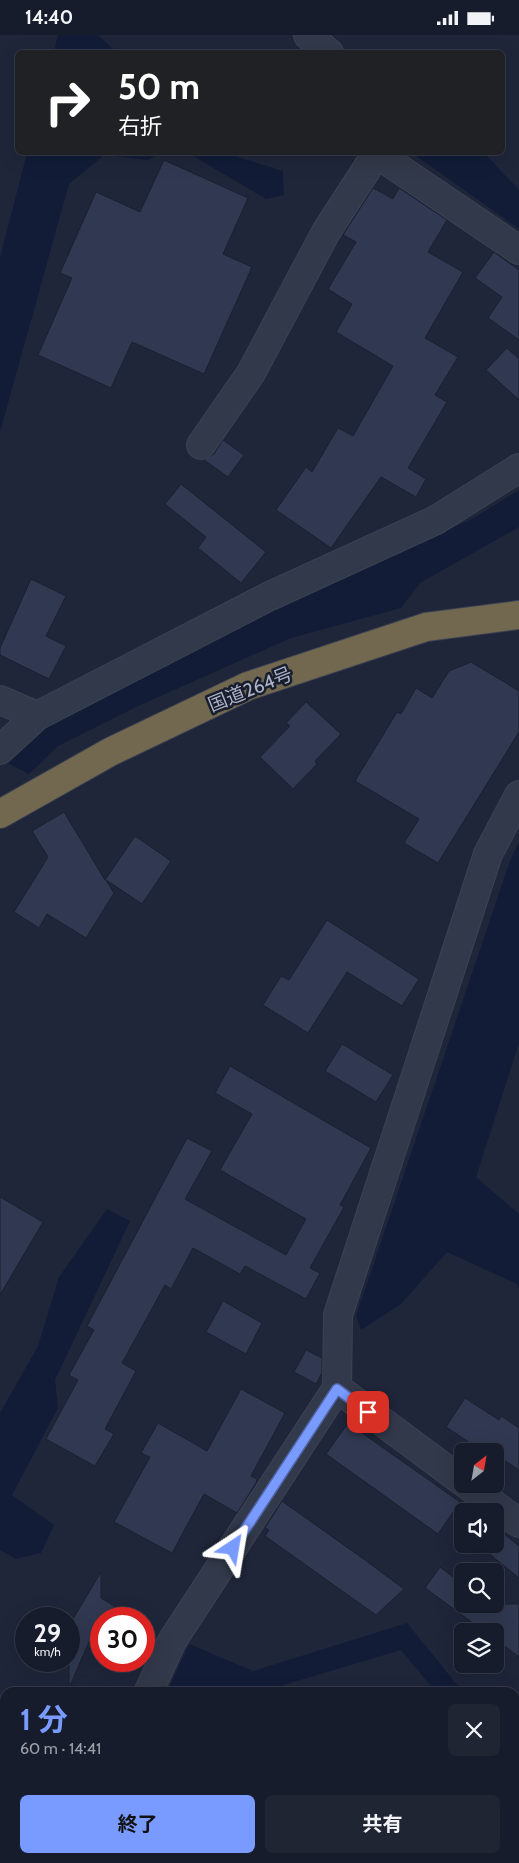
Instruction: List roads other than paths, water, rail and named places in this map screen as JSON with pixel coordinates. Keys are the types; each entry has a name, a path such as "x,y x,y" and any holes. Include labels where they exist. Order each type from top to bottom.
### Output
{"highway":[{"name":"国道264号","path":"0,814 110,751 248,685 426,627 519,615"}],"street":[{"path":"308,35 326,50"},
{"path":"201,445 251,373 326,232 377,155"},
{"path":"381,155 519,250"},
{"path":"0,750 37,716 270,596 436,520 519,468"},
{"path":"0,700 37,716"},
{"path":"151,1687 172,1641 337,1389 338,1315 488,854 519,795"},
{"path":"337,1389 454,1475"},
{"path":"478,1493 519,1523"}],"water":[{"path":"58,35 98,35 114,50 54,50"},
{"path":"26,155 104,155 69,184 0,432 0,258"},
{"path":"104,155 159,155 147,160"},
{"path":"191,155 235,155 283,171 284,195 266,199"},
{"path":"415,155 486,155 519,190 519,229"},
{"path":"519,490 519,527 420,583 401,608 291,638 136,707 58,746 29,774 7,763 48,724 289,601 472,519"},
{"path":"519,842 519,1043 476,1177 519,1214 519,1289 517,1284 447,1252 401,1304 361,1330 356,1316 511,858"},
{"path":"107,1209 130,1221 55,1380 58,1408 12,1495 54,1525 41,1553 16,1559 0,1550 0,1413 38,1346 59,1277"},
{"path":"407,1623 459,1687 432,1687 401,1650 277,1687 169,1687 189,1644 253,1671"}]}
